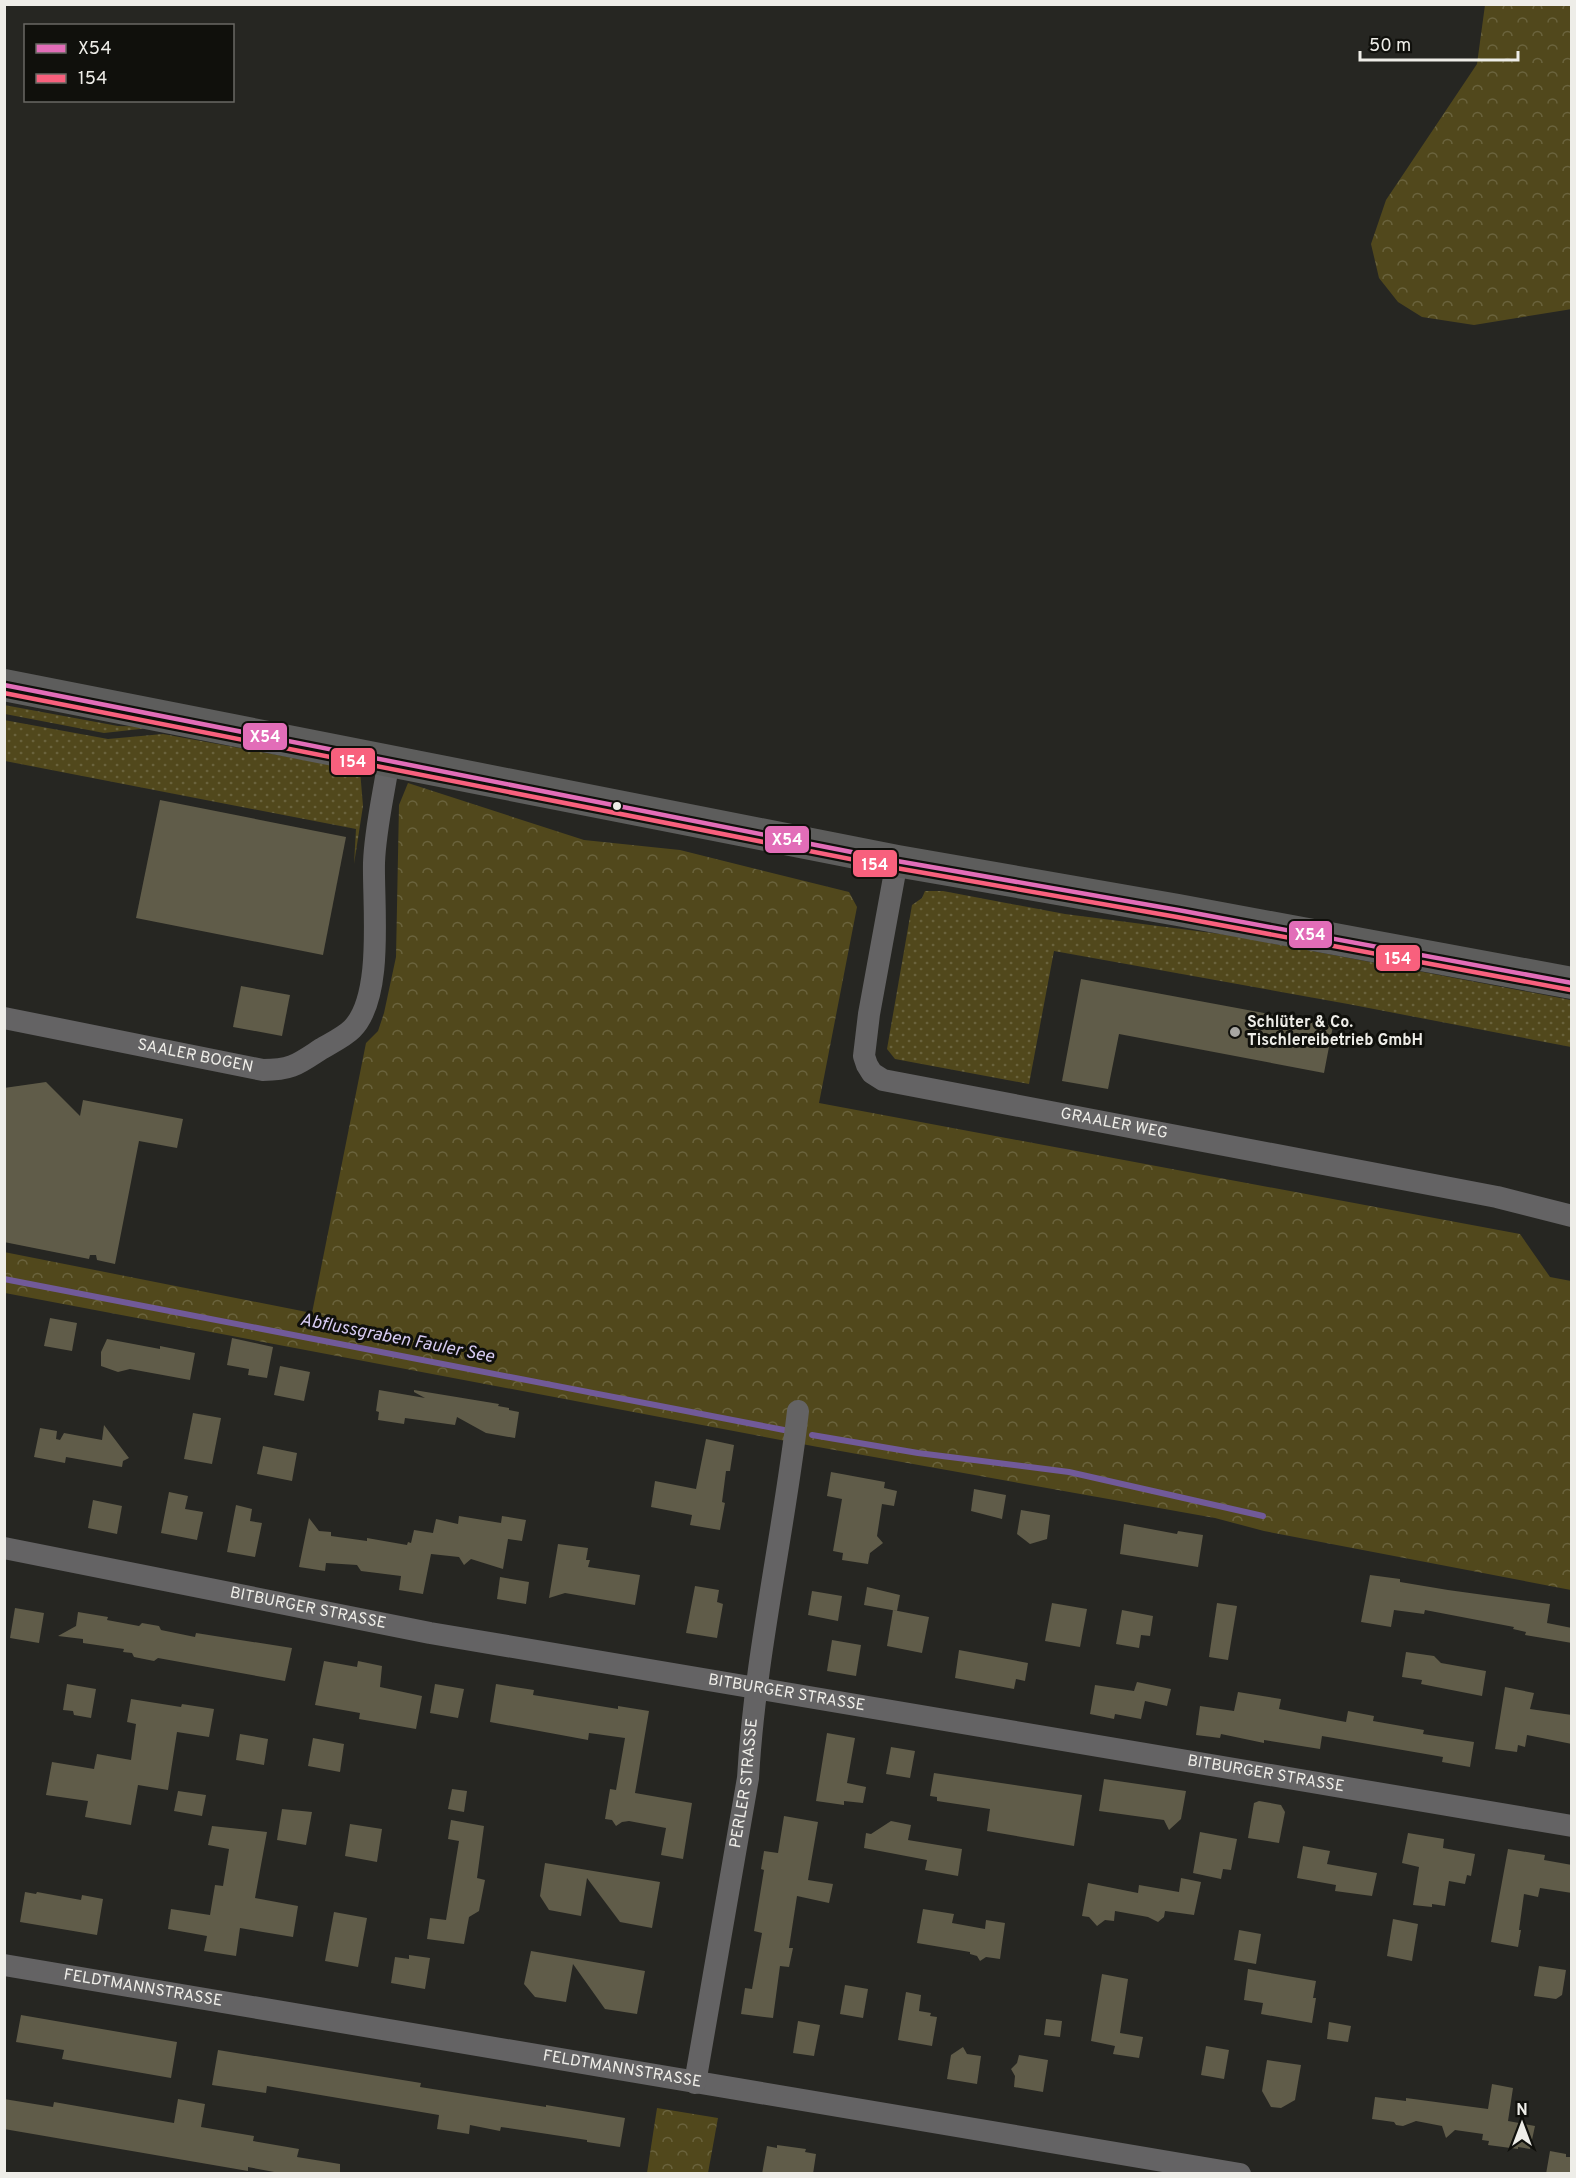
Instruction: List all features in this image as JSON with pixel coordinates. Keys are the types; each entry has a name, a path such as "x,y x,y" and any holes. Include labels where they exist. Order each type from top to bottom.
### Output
{"main road":[{"path":"4,685 389,759 897,861 1178,910 1571,983"}],"street":[{"name":"SAALER BOGEN","path":"4,1018 263,1070 280,1070 295,1066 352,1029 362,1013 369,993 375,940 374,862 389,759"},
{"name":"GRAALER WEG","path":"897,861 869,1014 864,1056 872,1073 883,1080 1497,1197 1572,1216"},
{"name":"PERLER STRASSE","path":"695,2083 748,1778 751,1728 790,1478 798,1411"},
{"name":"BITBURGER STRASSE","path":"4,1548 419,1630 1572,1826"},
{"name":"FELDTMANNSTRASSE","path":"4,1965 1240,2174"}],"green space":[{"path":"1485,5 1571,5 1572,309 1474,325 1422,317 1398,302 1379,278 1371,244 1386,200 1477,64"},
{"path":"4,705 118,726 158,727 104,733 5,714"},
{"path":"4,720 108,739 163,734 360,770 363,806 354,864 356,829 5,761"},
{"path":"408,783 584,840 680,850 849,892 857,907 819,1103 1520,1234 1550,1277 1571,1281 1571,1590 1264,1531 1215,1518 818,1447 5,1293 4,1252 312,1313 366,1043 378,1031 396,957 399,805"},
{"path":"925,891 943,891 1065,914 1228,935 1571,1000 1571,1047 1054,951 1029,1084 895,1059 887,1049 912,905 922,898"},
{"path":"657,2108 718,2118 708,2173 647,2173"}],"building":[{"path":"160,800 346,837 323,955 136,918"},
{"name":"Schlüter & Co. Tischlereibetrieb GmbH","path":"1081,979 1333,1026 1324,1073 1119,1034 1108,1089 1062,1081"},
{"path":"241,986 290,995 282,1036 233,1027"},
{"path":"46,1082 80,1116 83,1100 183,1119 177,1148 139,1141 115,1264 97,1260 96,1255 90,1255 89,1259 4,1242 4,1088"},
{"path":"50,1318 77,1323 72,1351 44,1346"},
{"path":"232,1338 273,1347 267,1378 248,1375 249,1369 227,1365"},
{"path":"107,1339 195,1353 190,1380 130,1369 118,1372 101,1366 101,1352"},
{"path":"280,1366 310,1372 304,1401 274,1395"},
{"path":"379,1390 425,1398 414,1390 499,1404 498,1406 519,1412 515,1438 486,1433 457,1417 455,1425 405,1418 404,1424 378,1420 379,1412 376,1411"},
{"path":"193,1413 221,1418 212,1464 184,1459"},
{"path":"104,1425 129,1458 123,1461 122,1467 66,1457 65,1463 34,1457 40,1428 57,1431 56,1439 60,1440 64,1433 102,1440"},
{"path":"706,1439 734,1445 730,1471 726,1471 722,1502 725,1503 720,1530 690,1525 692,1515 651,1507 655,1481 696,1489"},
{"path":"263,1446 297,1453 292,1481 257,1474"},
{"path":"831,1472 885,1482 884,1488 897,1491 894,1506 882,1504 877,1536 883,1543 870,1553 868,1564 842,1560 843,1553 833,1551 842,1499 827,1496"},
{"path":"974,1489 1006,1495 1002,1519 971,1511"},
{"path":"169,1492 188,1496 185,1509 203,1512 197,1540 161,1533"},
{"path":"93,1500 122,1506 117,1534 88,1528"},
{"path":"236,1505 252,1509 250,1521 262,1523 255,1557 227,1552"},
{"path":"1021,1510 1050,1515 1047,1539 1030,1544 1017,1534"},
{"path":"459,1516 501,1523 502,1516 526,1520 522,1541 508,1539 503,1569 471,1559 464,1565 459,1557 431,1554 423,1594 399,1590 401,1576 361,1571 357,1565 326,1563 325,1571 299,1567 309,1518 319,1531 331,1532 331,1536 367,1541 367,1538 407,1545 408,1542 411,1543 414,1530 433,1533 436,1519 458,1524"},
{"path":"1124,1524 1177,1534 1178,1531 1203,1535 1198,1567 1120,1554"},
{"path":"558,1544 588,1548 586,1560 590,1560 588,1567 640,1575 635,1605 565,1593 549,1598"},
{"path":"1370,1575 1448,1590 1550,1604 1547,1623 1572,1628 1572,1643 1525,1635 1526,1632 1513,1629 1514,1627 1425,1610 1424,1614 1394,1610 1391,1627 1361,1622"},
{"path":"500,1577 529,1582 526,1604 497,1599"},
{"path":"695,1586 719,1590 717,1602 723,1604 717,1638 686,1633"},
{"path":"867,1587 900,1595 897,1611 864,1605"},
{"path":"812,1591 842,1596 838,1621 808,1615"},
{"path":"1052,1603 1087,1609 1080,1647 1045,1641"},
{"path":"1217,1603 1237,1606 1228,1660 1209,1657"},
{"path":"15,1608 44,1613 39,1643 10,1638"},
{"path":"893,1610 929,1617 922,1653 887,1646"},
{"path":"1122,1610 1153,1616 1150,1636 1141,1635 1139,1648 1116,1644"},
{"path":"78,1612 108,1617 107,1620 139,1626 142,1623 159,1626 161,1630 195,1637 196,1633 292,1648 285,1681 158,1658 154,1661 134,1657 132,1653 123,1652 124,1649 83,1643 83,1639 58,1636 76,1626"},
{"path":"832,1640 861,1645 856,1676 827,1671"},
{"path":"959,1650 1028,1663 1025,1681 1016,1679 1014,1689 955,1678"},
{"path":"1406,1652 1434,1656 1441,1663 1486,1671 1482,1696 1421,1684 1422,1680 1402,1677"},
{"path":"324,1661 357,1667 358,1661 382,1666 380,1687 422,1696 416,1729 359,1719 360,1713 315,1705"},
{"path":"1137,1682 1171,1689 1167,1706 1145,1701 1141,1719 1115,1714 1114,1719 1090,1714 1095,1685 1134,1691"},
{"path":"67,1684 96,1689 91,1718 63,1710"},
{"path":"435,1684 464,1689 458,1718 430,1713"},
{"path":"496,1684 534,1690 533,1695 618,1709 618,1706 649,1711 635,1793 692,1803 683,1859 661,1855 666,1828 629,1821 616,1826 612,1820 605,1819 610,1789 616,1790 625,1738 589,1733 588,1740 490,1722"},
{"path":"1505,1687 1534,1693 1530,1709 1572,1715 1572,1744 1527,1735 1525,1747 1518,1745 1517,1752 1495,1749"},
{"path":"1238,1692 1281,1699 1279,1709 1346,1722 1348,1711 1374,1716 1373,1721 1424,1730 1423,1734 1474,1742 1470,1767 1442,1762 1443,1757 1322,1736 1320,1749 1264,1740 1264,1743 1221,1734 1220,1738 1196,1735 1200,1706 1234,1711"},
{"path":"131,1699 181,1707 182,1704 214,1709 209,1737 177,1732 168,1790 138,1785 131,1825 85,1817 88,1801 46,1795 52,1762 94,1769 97,1754 131,1760 136,1724 127,1722"},
{"path":"827,1733 855,1738 847,1783 866,1787 863,1803 844,1801 844,1805 816,1801"},
{"path":"240,1734 268,1739 264,1765 236,1760"},
{"path":"313,1738 344,1744 340,1772 308,1766"},
{"path":"891,1747 915,1751 910,1778 886,1774"},
{"path":"934,1773 1082,1795 1074,1846 987,1831 990,1809 937,1801 937,1797 930,1796"},
{"path":"1104,1779 1186,1791 1181,1819 1169,1830 1164,1820 1099,1811"},
{"path":"452,1789 467,1791 464,1812 448,1809"},
{"path":"178,1791 206,1795 202,1816 174,1811"},
{"path":"1259,1801 1281,1805 1285,1812 1279,1843 1248,1838 1254,1803"},
{"path":"282,1809 312,1812 306,1845 277,1840"},
{"path":"784,1816 818,1822 808,1880 833,1884 829,1903 797,1896 789,1948 793,1948 789,1967 780,1966 773,2018 741,2014 745,1988 752,1989 762,1933 754,1931 764,1870 761,1869 764,1851 778,1853"},
{"path":"451,1820 484,1826 477,1878 485,1880 479,1911 469,1917 464,1944 427,1939 430,1918 446,1920 459,1841 448,1839"},
{"path":"891,1821 911,1825 908,1840 962,1849 958,1876 925,1870 927,1860 864,1848 866,1833 871,1834"},
{"path":"350,1824 382,1829 377,1862 345,1856"},
{"path":"212,1826 267,1832 255,1898 298,1906 293,1937 240,1928 236,1956 204,1951 207,1936 168,1929 171,1909 210,1915 215,1885 223,1886 229,1849 208,1845"},
{"path":"1200,1832 1237,1839 1231,1870 1223,1869 1221,1879 1193,1873"},
{"path":"1408,1833 1444,1839 1443,1848 1475,1854 1471,1876 1467,1875 1465,1884 1449,1881 1445,1906 1413,1905 1419,1867 1402,1863"},
{"path":"1303,1846 1330,1851 1327,1864 1377,1873 1372,1896 1335,1891 1336,1885 1297,1878"},
{"path":"1508,1849 1545,1855 1544,1860 1572,1865 1572,1893 1540,1888 1538,1897 1524,1894 1518,1947 1491,1942"},
{"path":"545,1863 660,1882 652,1928 620,1922 587,1878 581,1916 549,1910 540,1896"},
{"path":"1181,1878 1201,1882 1194,1915 1165,1911 1164,1917 1158,1922 1148,1917 1115,1911 1114,1921 1105,1920 1097,1926 1089,1917 1082,1916 1088,1883 1138,1893 1139,1885 1179,1892"},
{"path":"25,1892 81,1900 82,1895 103,1899 97,1935 20,1922"},
{"path":"923,1909 954,1914 952,1923 985,1929 986,1920 1005,1923 1000,1959 986,1957 980,1961 970,1952 917,1943"},
{"path":"334,1912 367,1918 358,1967 325,1961"},
{"path":"1393,1919 1418,1924 1412,1961 1387,1956"},
{"path":"1239,1930 1261,1934 1256,1964 1234,1960"},
{"path":"531,1951 645,1971 637,2014 605,2009 573,1964 566,2002 535,1997 524,1984"},
{"path":"409,1955 430,1958 425,1989 391,1983 395,1957 409,1959"},
{"path":"1539,1966 1566,1970 1562,1995 1556,1999 1534,1996"},
{"path":"1248,1969 1316,1981 1312,2023 1261,2014 1263,2003 1244,2000"},
{"path":"1102,1974 1128,1979 1120,2033 1143,2037 1139,2058 1113,2054 1115,2046 1091,2041"},
{"path":"845,1985 868,1989 863,2018 840,2014"},
{"path":"906,1992 921,1995 919,2011 931,2013 930,2016 937,2017 932,2046 898,2040"},
{"path":"21,2015 177,2042 171,2078 62,2059 64,2050 16,2042"},
{"path":"1046,2019 1062,2021 1060,2037 1044,2035"},
{"path":"798,2021 820,2025 814,2056 793,2053"},
{"path":"1329,2022 1351,2026 1348,2042 1327,2039"},
{"path":"1206,2046 1229,2050 1224,2079 1201,2075"},
{"path":"963,2047 967,2054 981,2056 977,2084 947,2079 951,2055"},
{"path":"218,2050 421,2083 420,2087 625,2118 620,2147 501,2127 500,2131 470,2125 469,2134 437,2129 439,2115 267,2086 266,2093 212,2085"},
{"path":"1019,2055 1048,2060 1043,2092 1014,2087 1015,2076 1011,2069 1017,2063"},
{"path":"1267,2060 1301,2065 1295,2100 1281,2108 1271,2107 1262,2091"},
{"path":"1492,2084 1513,2088 1508,2121 1535,2126 1530,2149 1488,2145 1489,2141 1482,2140 1483,2134 1455,2130 1446,2138 1442,2126 1416,2121 1403,2126 1396,2125 1394,2122 1372,2119 1375,2097 1406,2101 1406,2098 1488,2109"},
{"path":"4,2099 53,2107 54,2102 174,2123 178,2099 205,2104 201,2127 254,2136 253,2141 299,2149 297,2157 340,2164 340,2174 285,2174 248,2167 248,2171 4,2129"},
{"path":"777,2145 806,2149 805,2152 816,2154 813,2174 762,2174 767,2146 777,2148"},
{"path":"1550,2151 1572,2157 1572,2174 1546,2174"}],"waterway":[{"name":"Abflussgraben Fauler See","path":"4,1279 784,1430"},
{"path":"812,1435 918,1453 1069,1472 1263,1516"}],"transit line":[{"name":"X54","path":"4,685 897,861 1572,983"},
{"name":"154","path":"4,693 896,868 1571,990"}],"place":[{"name":"Schlüter & Co. Tischlereibetrieb GmbH","path":"1235,1032"}]}
